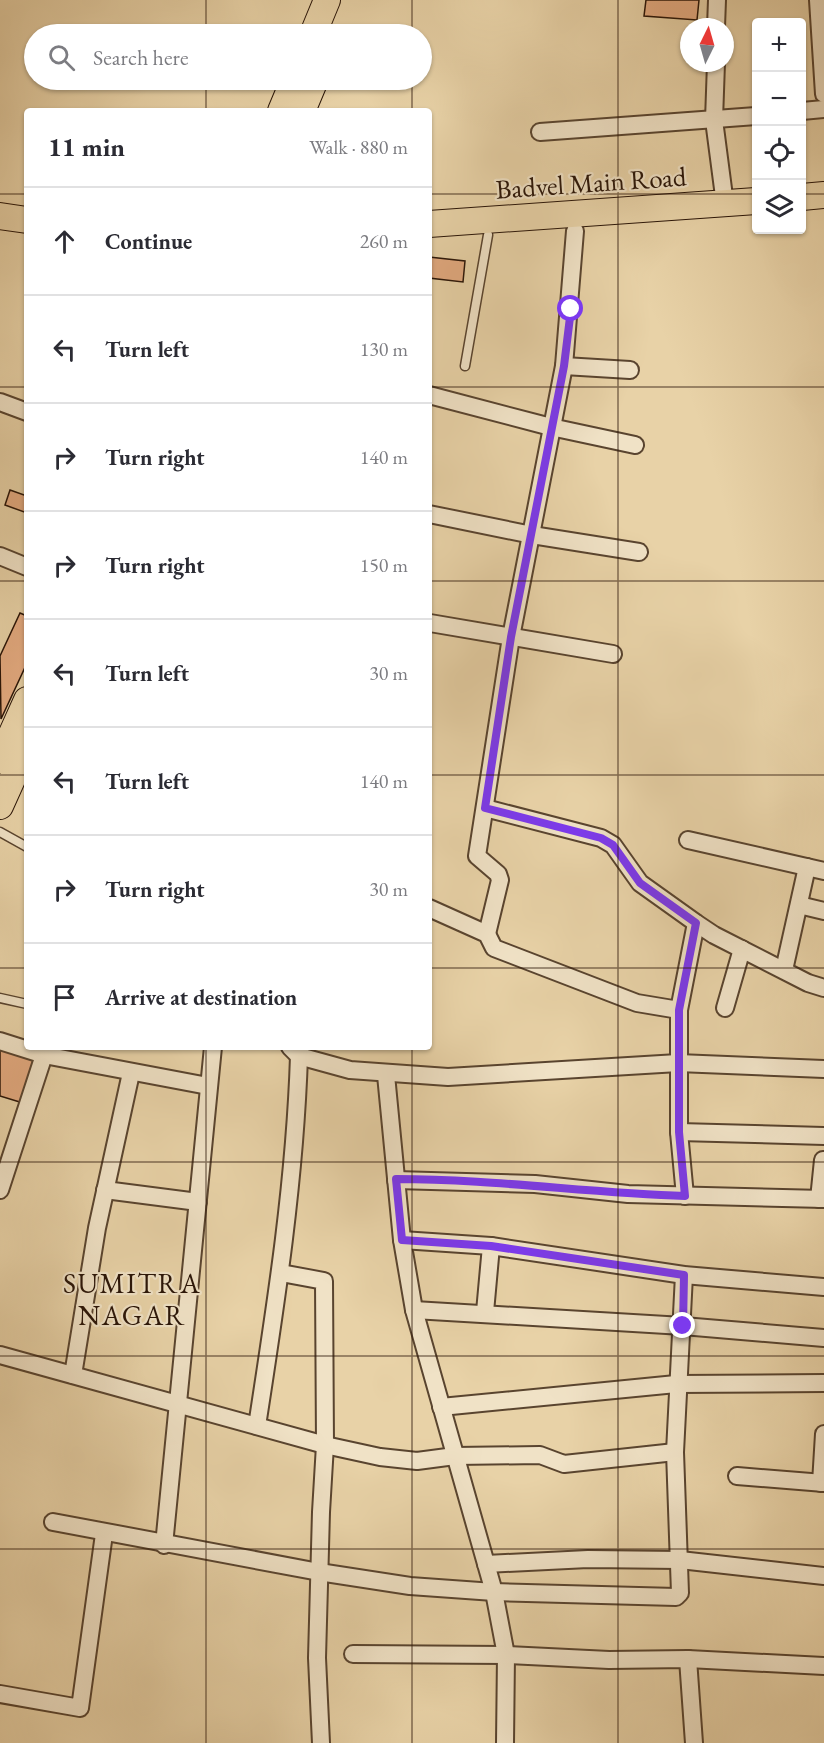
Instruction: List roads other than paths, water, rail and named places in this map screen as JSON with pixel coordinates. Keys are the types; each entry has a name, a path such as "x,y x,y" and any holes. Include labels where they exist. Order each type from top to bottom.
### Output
{"main road":[{"path":"316,24 327,0"},
{"path":"336,24 344,0"},
{"path":"282,108 290,90"},
{"path":"303,108 311,90"},
{"path":"806,197 824,195"},
{"name":"Badvel Main Road","path":"432,225 752,201"},
{"path":"806,214 824,213"},
{"path":"0,216 24,220"},
{"name":"Badvel Main Road","path":"432,239 575,231 752,216"},
{"path":"0,232 24,236"},
{"path":"0,760 24,707"},
{"path":"0,806 24,753"}],"street":[{"path":"716,18 717,0"},
{"path":"818,0 824,94"},
{"path":"716,72 714,120 725,204"},
{"path":"806,111 824,109"},
{"path":"540,132 752,116"},
{"path":"487,934 500,880 498,874 477,856 511,637 564,366 575,231"},
{"path":"564,366 630,370"},
{"path":"432,396 551,427 635,445"},
{"path":"0,402 24,411"},
{"path":"432,515 532,535 639,552"},
{"path":"0,556 24,566"},
{"path":"432,623 613,654"},
{"path":"485,808 601,838 613,845 640,883 696,923 742,949 824,988"},
{"path":"688,840 824,871"},
{"path":"784,970 807,867"},
{"path":"799,905 824,911"},
{"path":"432,909 487,934 494,948 637,1003 679,1010"},
{"path":"685,1196 679,1132 679,1010 696,923"},
{"path":"725,1008 742,949"},
{"path":"0,1041 24,1049"},
{"path":"28,1050 131,1073 208,1086"},
{"path":"164,1545 213,1050"},
{"path":"257,1426 281,1273 297,1137 294,1052 350,1070 386,1075 448,1077 678,1063 824,1069"},
{"path":"0,1190 44,1055"},
{"path":"73,1375 105,1190 131,1073"},
{"path":"386,1075 402,1240 414,1310 494,1592 506,1655 505,1743"},
{"path":"679,1132 824,1136"},
{"path":"396,1179 534,1184 602,1193 821,1199 823,1160"},
{"path":"105,1190 198,1202"},
{"path":"402,1240 491,1246 684,1275 824,1287"},
{"path":"485,1312 491,1246"},
{"path":"281,1273 324,1281 326,1445 317,1658 321,1743"},
{"path":"53,1522 164,1545 410,1586 494,1592 676,1597 680,1593 680,1560 675,1452 676,1384 683,1326 684,1275"},
{"path":"414,1310 485,1312 824,1338"},
{"path":"0,1355 326,1445 380,1457 408,1460 455,1456 540,1455 564,1464 675,1452"},
{"path":"441,1407 676,1384 824,1383"},
{"path":"736,1476 822,1483 824,1434"},
{"path":"0,1694 80,1708 104,1534"},
{"path":"486,1564 588,1559 680,1560 824,1576"},
{"path":"352,1654 506,1655 609,1660 688,1659 824,1666"},
{"path":"688,1659 694,1743"}],"lane":[{"path":"465,366 488,235"},
{"path":"0,832 24,846"},
{"path":"0,998 24,1003"}],"district":[{"name":"SUMITRA NAGAR","path":"132,1299"}]}
